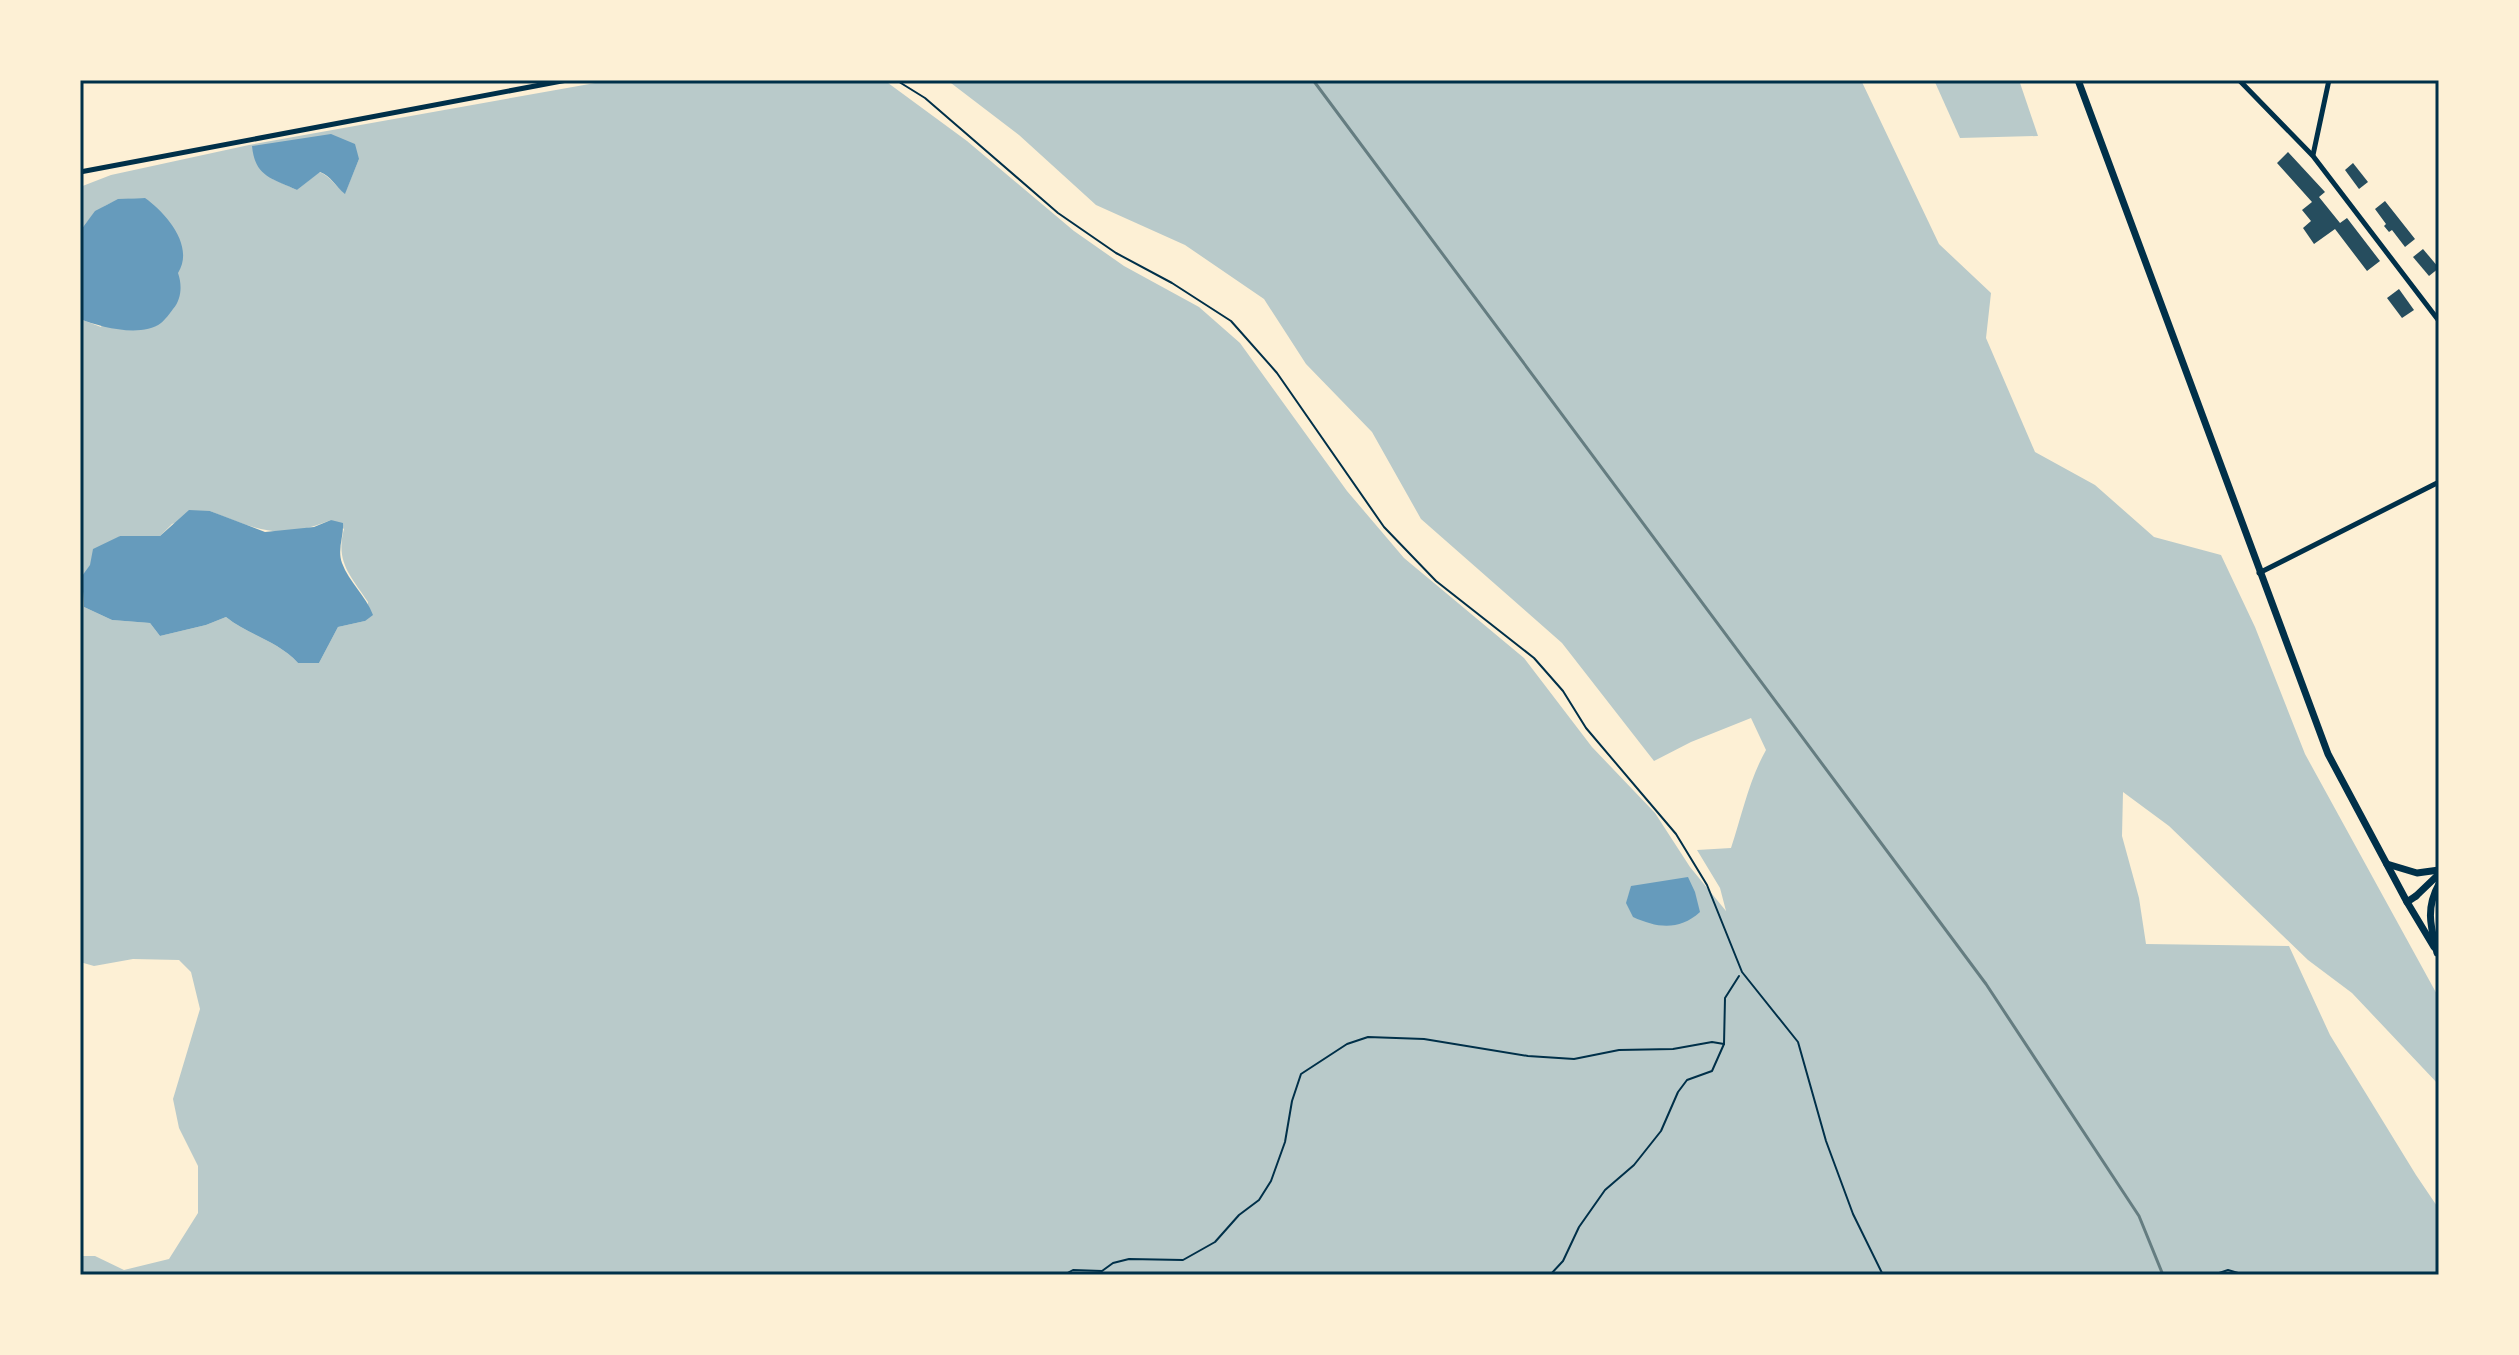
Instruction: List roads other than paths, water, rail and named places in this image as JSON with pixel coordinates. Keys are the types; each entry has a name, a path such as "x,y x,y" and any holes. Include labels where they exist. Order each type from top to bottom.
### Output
{"main road":[{"path":"2078,80 2328,754 2438,954"},
{"path":"2386,863 2417,873 2439,872"},
{"path":"2407,902 2439,872"},
{"path":"2438,954 2429,916 2439,884"}],"street":[{"path":"80,172 567,80"},
{"path":"2239,80 2313,156 2438,318"},
{"path":"2313,156 2329,80"},
{"path":"2259,573 2439,482"}],"lane":[{"path":"896,80 925,98 1058,213 1116,253 1172,283 1231,321 1277,373 1384,527 1436,581 1534,658 1563,691 1586,728 1676,834 1707,885 1742,972 1798,1042 1826,1141 1853,1214 1883,1275"}],"water":[{"path":"331,134 355,144 359,159 345,194 320,172 297,190 266,175 254,156 252,146"},
{"path":"145,198 169,221 181,241 180,291 176,305 161,323 143,330 109,328 80,319 80,231 95,211 118,199"},
{"path":"189,510 210,511 265,532 314,527 331,520 343,523 342,563 373,615 365,621 338,627 319,663 298,663 281,649 226,617 160,636 150,623 112,620 84,607 82,576 90,565 93,549 120,536 160,536"},
{"path":"1688,877 1700,912 1692,918 1668,926 1633,917 1626,903 1631,886"}],"railway":[{"path":"1313,80 1986,984 2139,1216 2163,1275"}]}
